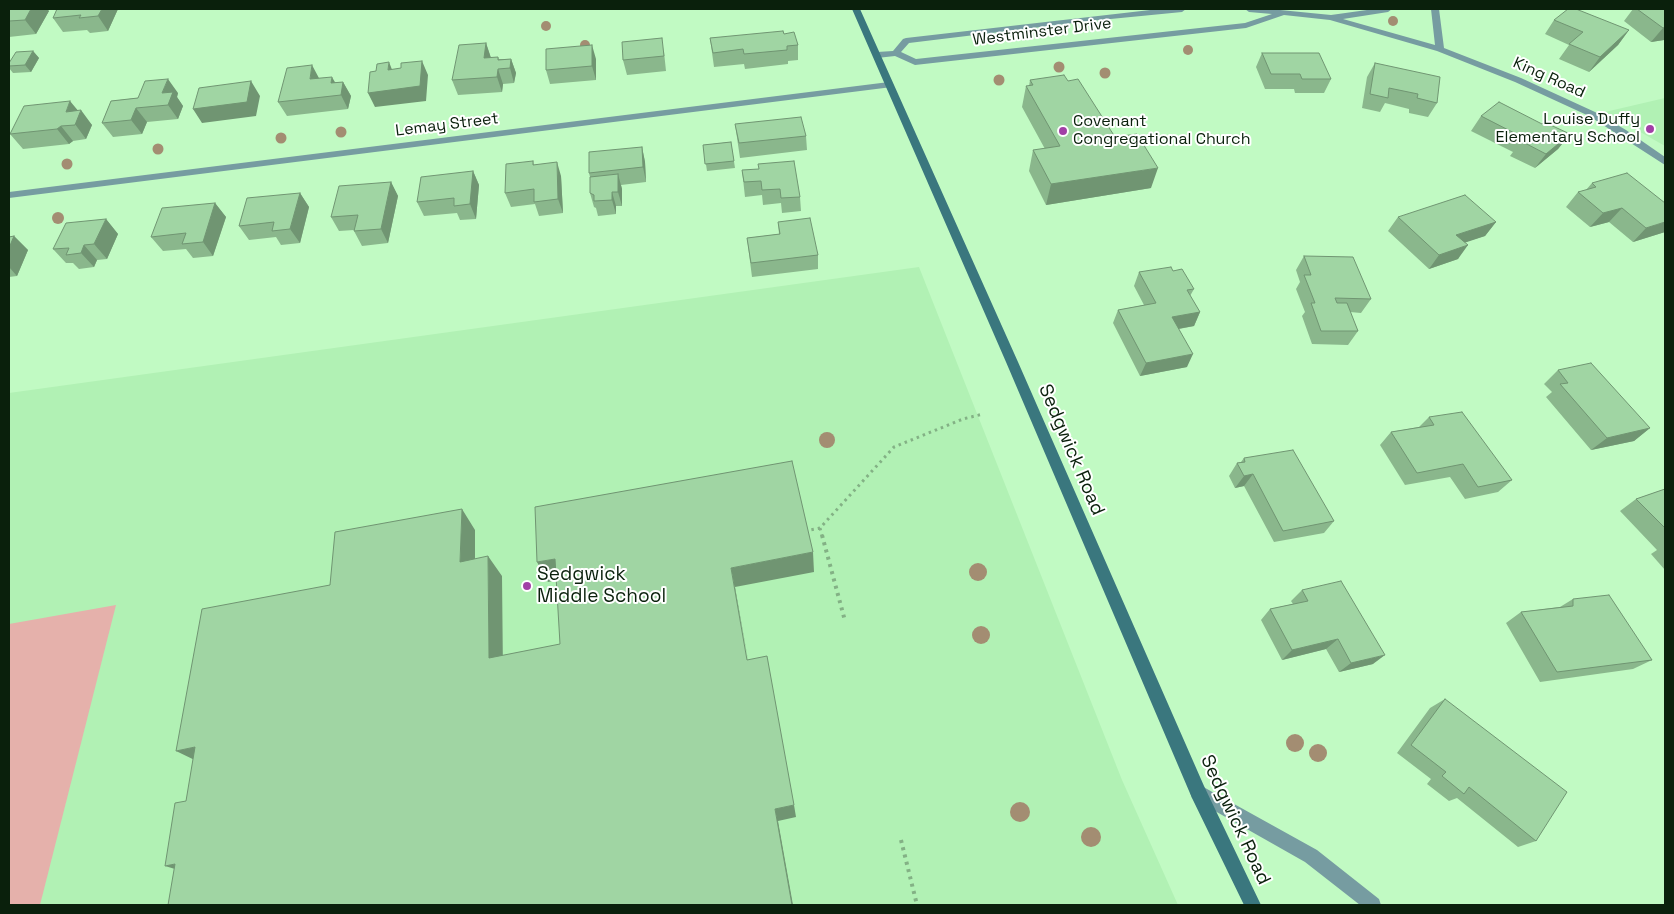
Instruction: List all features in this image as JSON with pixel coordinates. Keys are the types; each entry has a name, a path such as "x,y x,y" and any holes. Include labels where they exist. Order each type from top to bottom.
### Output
{"main road":[{"name":"Sedgwick Road","path":"856,9 1009,353 1198,792 1253,905"}],"street":[{"name":"Westminster Drive","path":"896,53 906,41 1080,19 1182,9"},
{"name":"Westminster Drive","path":"1248,9 1331,18 1388,9"},
{"path":"1434,9 1440,49"},
{"name":"Westminster Drive","path":"877,55 896,53 915,62 1246,25 1281,14"},
{"name":"King Road","path":"1331,18 1440,49 1518,80 1592,114 1623,132 1665,162"},
{"name":"Lemay Street","path":"9,195 889,84"},
{"path":"1198,792 1311,856 1373,905"}],"path":[{"path":"805,531 820,528 894,446 962,419 983,414"},
{"path":"820,528 844,621"},
{"path":"901,840 917,905"}],"shaded area":[{"name":"Louise Duffy Elementary School","path":"1665,98 1665,146 1605,112"},
{"name":"Sedgwick Middle School","path":"919,267 1122,780 1178,905 9,905 9,393"},
{"path":"116,605 40,905 9,905 9,624"}],"building":[{"path":"9,9 31,9 25,20 9,21"},
{"path":"57,9 102,9 98,16 79,18 81,15 53,18"},
{"path":"1568,9 1576,9 1629,30 1600,57 1569,44 1583,32 1554,20"},
{"path":"1637,9 1665,9 1665,27 1663,28"},
{"path":"783,31 784,34 794,32 798,45 787,46 787,50 744,54 743,49 713,53 710,38"},
{"path":"662,38 664,56 623,60 622,42"},
{"path":"486,43 484,58 498,57 498,60 511,59 510,68 498,69 497,77 452,80 459,45"},
{"path":"592,45 592,66 546,70 546,49"},
{"path":"33,51 25,65 9,66 16,52"},
{"path":"1262,53 1319,53 1331,79 1302,79 1300,74 1271,74"},
{"path":"422,61 420,86 368,93 370,72 376,71 377,64 389,62 388,70 401,68 401,63"},
{"path":"1375,63 1440,77 1437,103 1417,98 1418,94 1389,88 1388,98 1370,94"},
{"path":"312,65 310,79 332,77 331,83 343,82 341,95 278,102 287,68"},
{"path":"1064,75 1068,81 1078,79 1115,137 1137,134 1158,168 1051,184 1033,150 1060,146 1026,86 1033,85 1030,80"},
{"path":"168,79 162,93 173,92 168,105 136,108 131,120 102,123 111,101 138,98 145,81"},
{"path":"251,81 247,102 193,109 199,88"},
{"path":"70,101 66,112 81,110 75,125 10,134 24,106"},
{"path":"1499,102 1542,124 1544,122 1570,134 1546,154 1521,141 1524,138 1481,116"},
{"path":"801,117 806,136 739,143 735,124"},
{"path":"731,142 734,161 705,164 703,145"},
{"path":"642,147 643,167 589,173 589,152"},
{"path":"533,161 533,165 557,162 558,199 534,202 534,189 505,193 506,164"},
{"path":"794,161 800,197 781,198 780,189 762,190 761,181 744,182 742,170 759,169 758,164"},
{"path":"473,171 470,204 454,206 454,198 417,202 421,177"},
{"path":"1627,173 1665,203 1665,222 1646,228 1622,208 1603,213 1578,192 1596,187 1592,183"},
{"path":"618,174 618,192 612,192 612,200 594,201 594,195 590,193 590,177"},
{"path":"391,182 381,229 354,231 358,215 331,217 339,186"},
{"path":"300,193 290,229 272,231 274,222 239,226 247,198"},
{"path":"1465,195 1496,222 1456,235 1468,245 1439,255 1398,217"},
{"path":"215,203 203,242 182,244 186,233 151,237 162,208"},
{"path":"810,218 818,255 751,263 747,238 780,234 778,222"},
{"path":"106,219 94,244 84,245 81,253 66,255 69,248 53,249 66,223"},
{"path":"14,236 9,248 9,237"},
{"path":"1304,256 1353,257 1371,299 1335,298 1337,303 1347,303 1358,331 1321,331 1311,303 1315,303 1304,275 1311,275"},
{"path":"1171,267 1173,271 1182,269 1194,289 1187,290 1200,312 1172,317 1193,354 1146,363 1118,310 1156,303 1139,272"},
{"path":"1591,363 1650,428 1607,438 1560,384 1568,383 1558,370"},
{"path":"1462,412 1512,480 1478,487 1463,464 1417,473 1391,432 1434,425 1429,417"},
{"path":"1293,450 1334,521 1283,531 1253,474 1244,476 1237,463 1245,462 1244,458"},
{"path":"792,461 813,552 731,568 747,660 767,656 794,805 775,809 792,905 168,905 175,864 165,866 175,803 186,801 195,747 176,751 202,609 330,585 335,532 462,509 460,562 488,556 489,658 560,644 555,559 537,562 535,507"},
{"path":"1665,489 1665,528 1636,499"},
{"path":"1341,581 1385,655 1351,663 1338,639 1292,650 1270,609 1308,601 1302,590"},
{"path":"1609,595 1652,660 1557,672 1521,612 1573,606 1573,599"},
{"path":"1445,699 1567,792 1536,841 1469,787 1464,794 1442,776 1446,772 1411,745"}],"place":[{"name":"Louise Duffy Elementary School","path":"1650,129"},
{"name":"Covenant Congregational Church","path":"1063,131"},
{"name":"Sedgwick Middle School","path":"527,586"}]}
